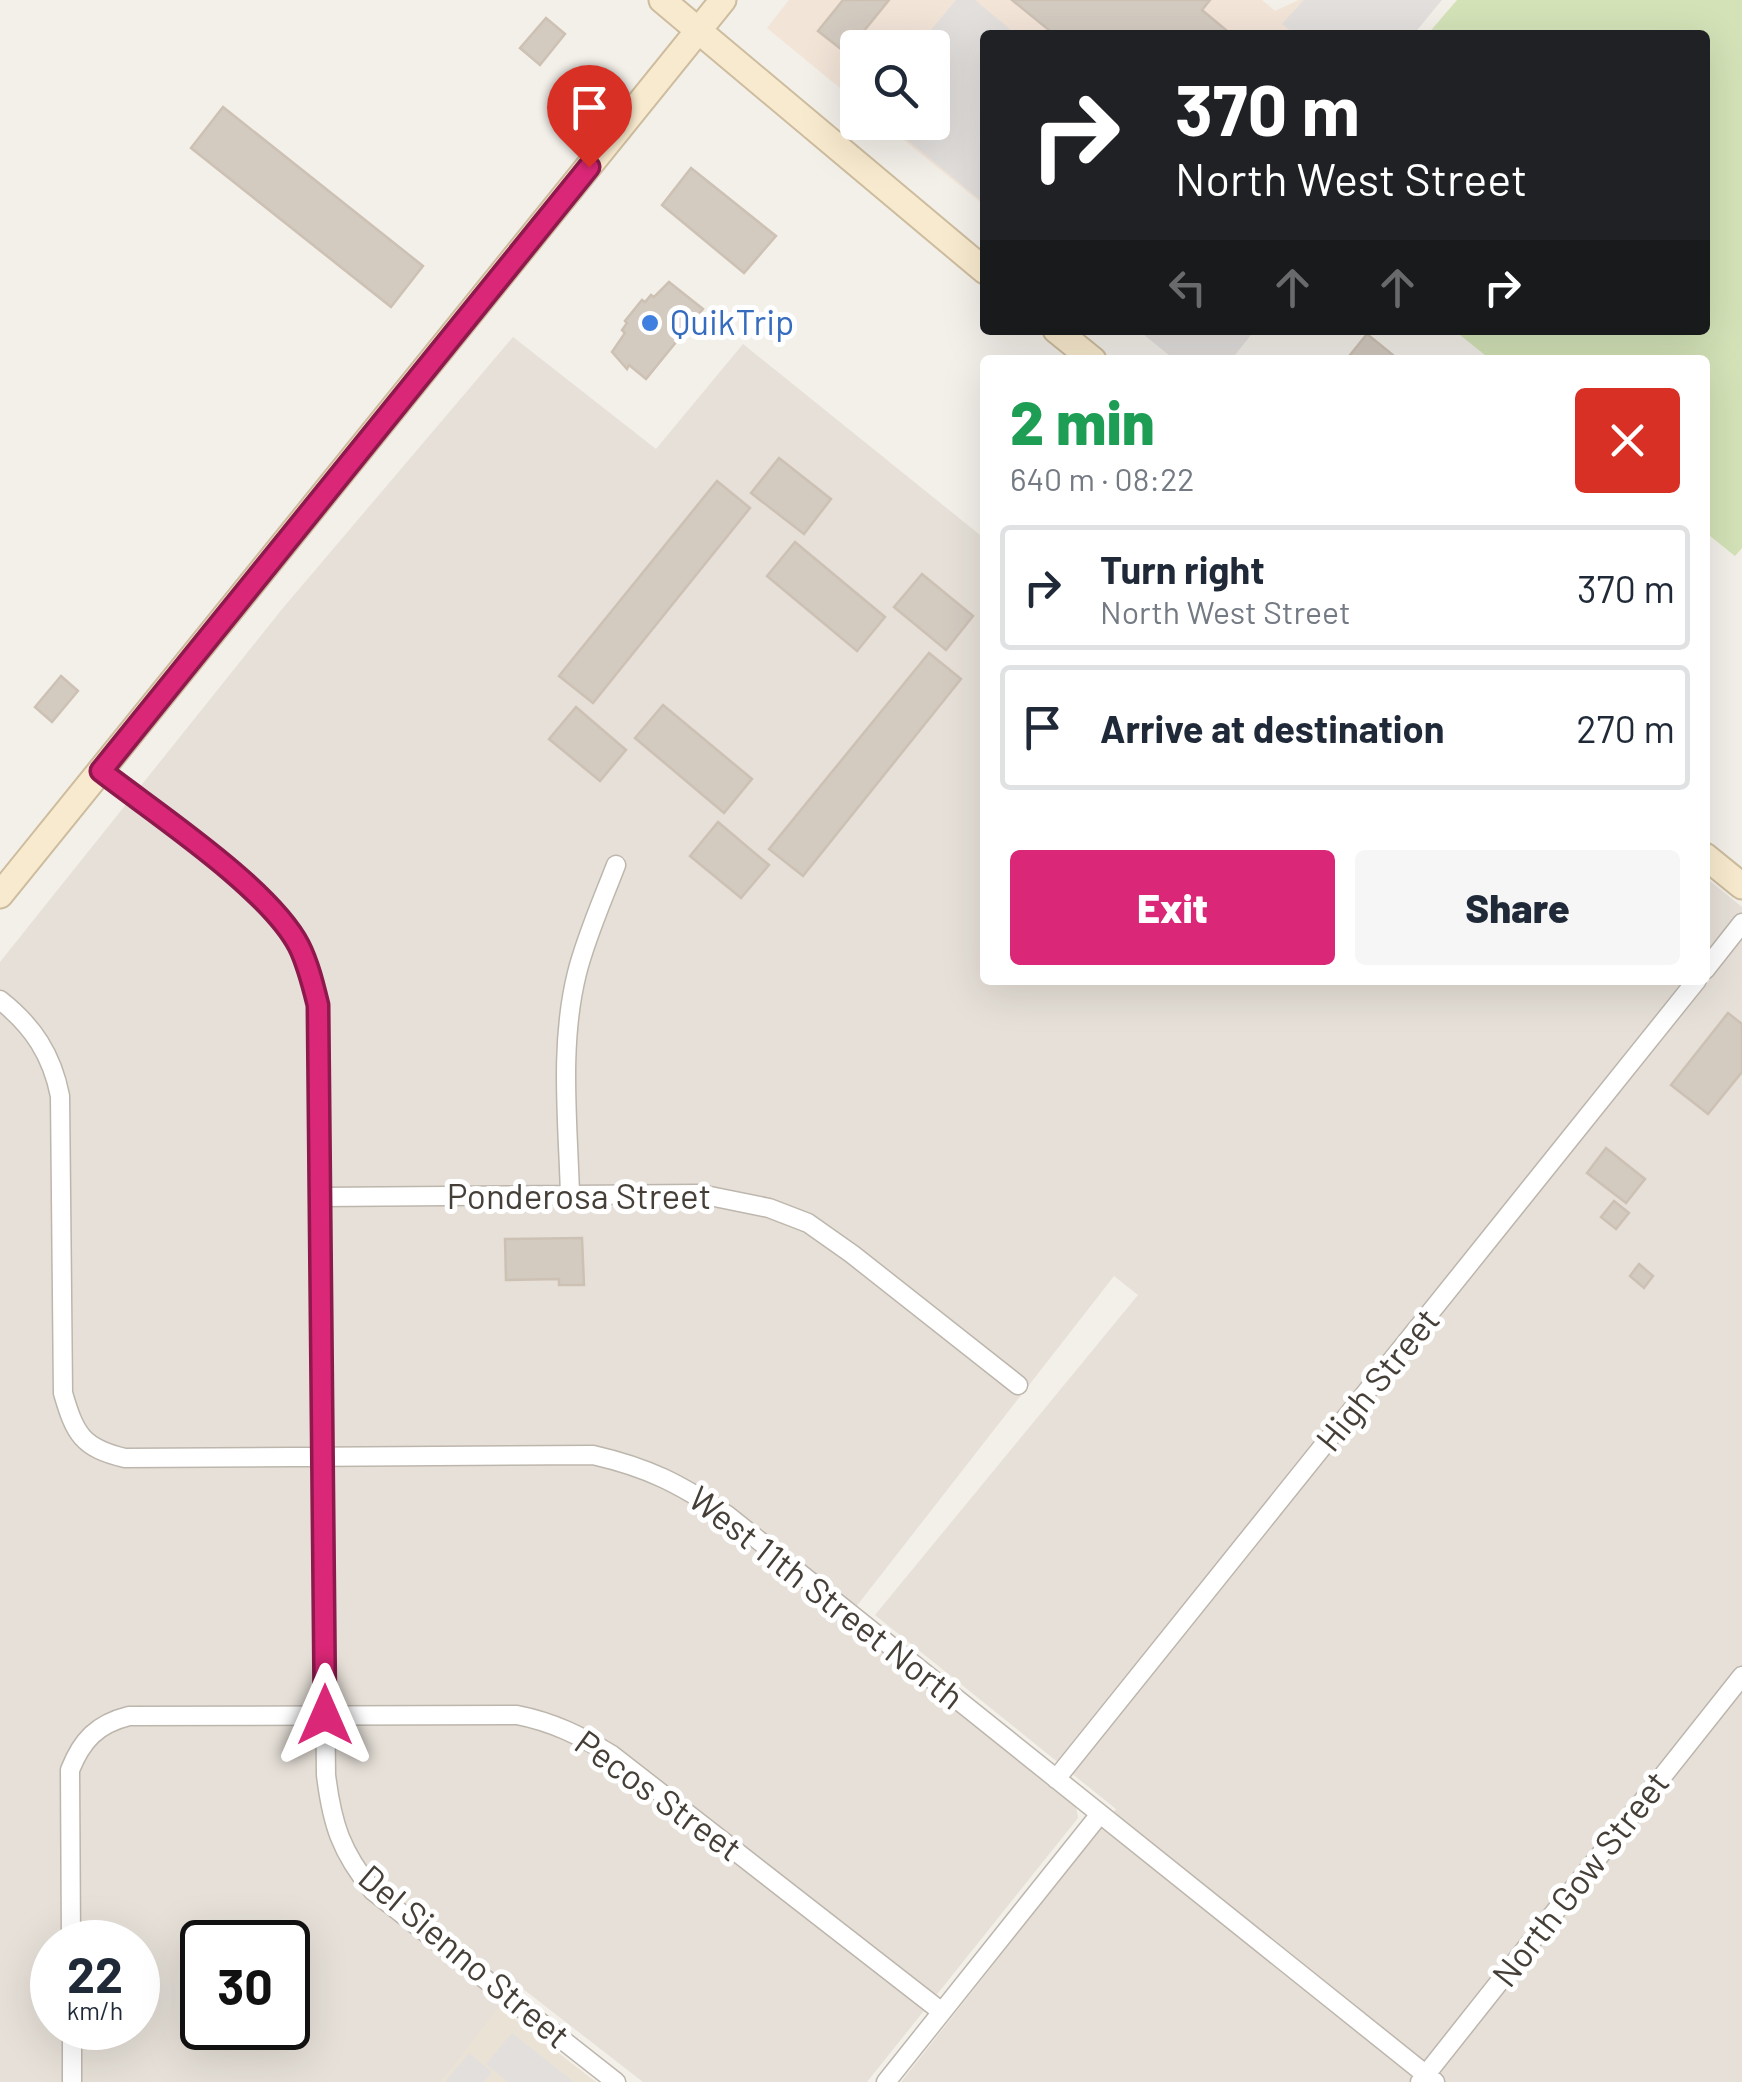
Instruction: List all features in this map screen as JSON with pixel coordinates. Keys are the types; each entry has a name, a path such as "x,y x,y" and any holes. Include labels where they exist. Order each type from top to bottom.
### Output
{"main road":[{"path":"662,0 980,266"},
{"path":"0,895 723,0"},
{"path":"1062,335 1087,355"},
{"path":"1710,860 1742,886"}],"street":[{"name":"Del Sienno Street","path":"101,771 250,888 281,920 297,943 318,1005 326,1775 338,1837 351,1864 388,1903 616,2082"},
{"path":"570,1195 566,1087 570,1022 577,972 600,899 616,865"},
{"path":"1710,964 1742,923"},
{"name":"High Street","path":"1056,1778 1693,985"},
{"name":"West 11th Street North","path":"0,1000 41,1043 54,1068 60,1096 63,1393 79,1435 102,1452 126,1458 593,1455 635,1464 668,1478 727,1515 1426,2079"},
{"name":"Ponderosa Street","path":"320,1197 700,1194 770,1208 808,1223 852,1254 1018,1385"},
{"name":"North Gow Street","path":"1426,2079 1742,1676"},
{"name":"Pecos Street","path":"71,1920 70,1770 78,1748 109,1721 129,1716 517,1714 575,1732 612,1755 942,2012"},
{"path":"886,2082 1100,1814"},
{"path":"72,2050 72,2082"}],"shaded area":[{"path":"789,0 1262,0 1275,11 1299,0 1440,0 1416,30 980,30 980,202 904,140 950,140 950,30 840,30 840,88 767,28"},
{"path":"956,0 975,0 1011,30 980,30 980,200 908,140 950,140 950,30 931,30"},
{"path":"1304,0 1442,0 1417,30 1290,30 1282,24"},
{"path":"1144,335 1251,335 1235,355 1169,355"},
{"path":"513,337 656,449 743,344 980,535 980,985 1710,985 1710,881 1742,907 1742,2082 901,2082 1116,1809 875,1615 1138,1295 1114,1276 845,1621 1076,1806 1078,1818 867,2082 643,2082 518,1985 441,2082 0,2082 0,962 283,608"},
{"path":"499,2007 596,2082 441,2082"},
{"path":"512,2033 574,2082 508,2082 486,2064"},
{"path":"469,2053 492,2072 484,2082 445,2082"}],"green space":[{"path":"1457,0 1742,0 1742,548 1735,556 1710,536 1710,355 1485,355 1460,335 1710,335 1710,30 1431,30"}],"building":[{"path":"843,0 889,0 865,30 840,30 840,48 818,31"},
{"path":"1012,0 1210,0 1202,10 1226,30 1049,30"},
{"path":"546,18 565,34 540,65 520,48"},
{"path":"223,107 423,266 391,307 191,148"},
{"path":"691,168 776,236 744,273 662,205"},
{"path":"669,282 703,309 646,379 629,365 627,369 612,352 625,333 625,321 642,300 654,297"},
{"path":"1368,335 1393,355 1350,355"},
{"path":"779,458 831,499 804,534 751,493"},
{"path":"717,481 750,508 593,703 559,676"},
{"path":"795,542 885,617 857,651 767,576"},
{"path":"922,574 973,616 946,650 894,607"},
{"path":"929,653 961,679 803,876 769,849"},
{"path":"61,676 78,691 52,722 35,707"},
{"path":"663,705 752,779 724,813 635,738"},
{"path":"576,707 626,750 600,781 549,739"},
{"path":"718,822 769,865 741,898 690,856"},
{"path":"1728,1013 1742,1024 1742,1072 1708,1114 1671,1085"},
{"path":"1606,1148 1645,1179 1626,1203 1587,1173"},
{"path":"1614,1201 1629,1213 1616,1229 1601,1217"},
{"path":"582,1238 584,1285 559,1285 559,1279 506,1280 505,1239"},
{"path":"1639,1264 1653,1276 1644,1288 1630,1276"}],"place":[{"name":"QuikTrip","path":"650,323"}],"route":[{"path":"325,1715 318,1005 308,966 281,920 238,878 101,771 589,167"}]}
